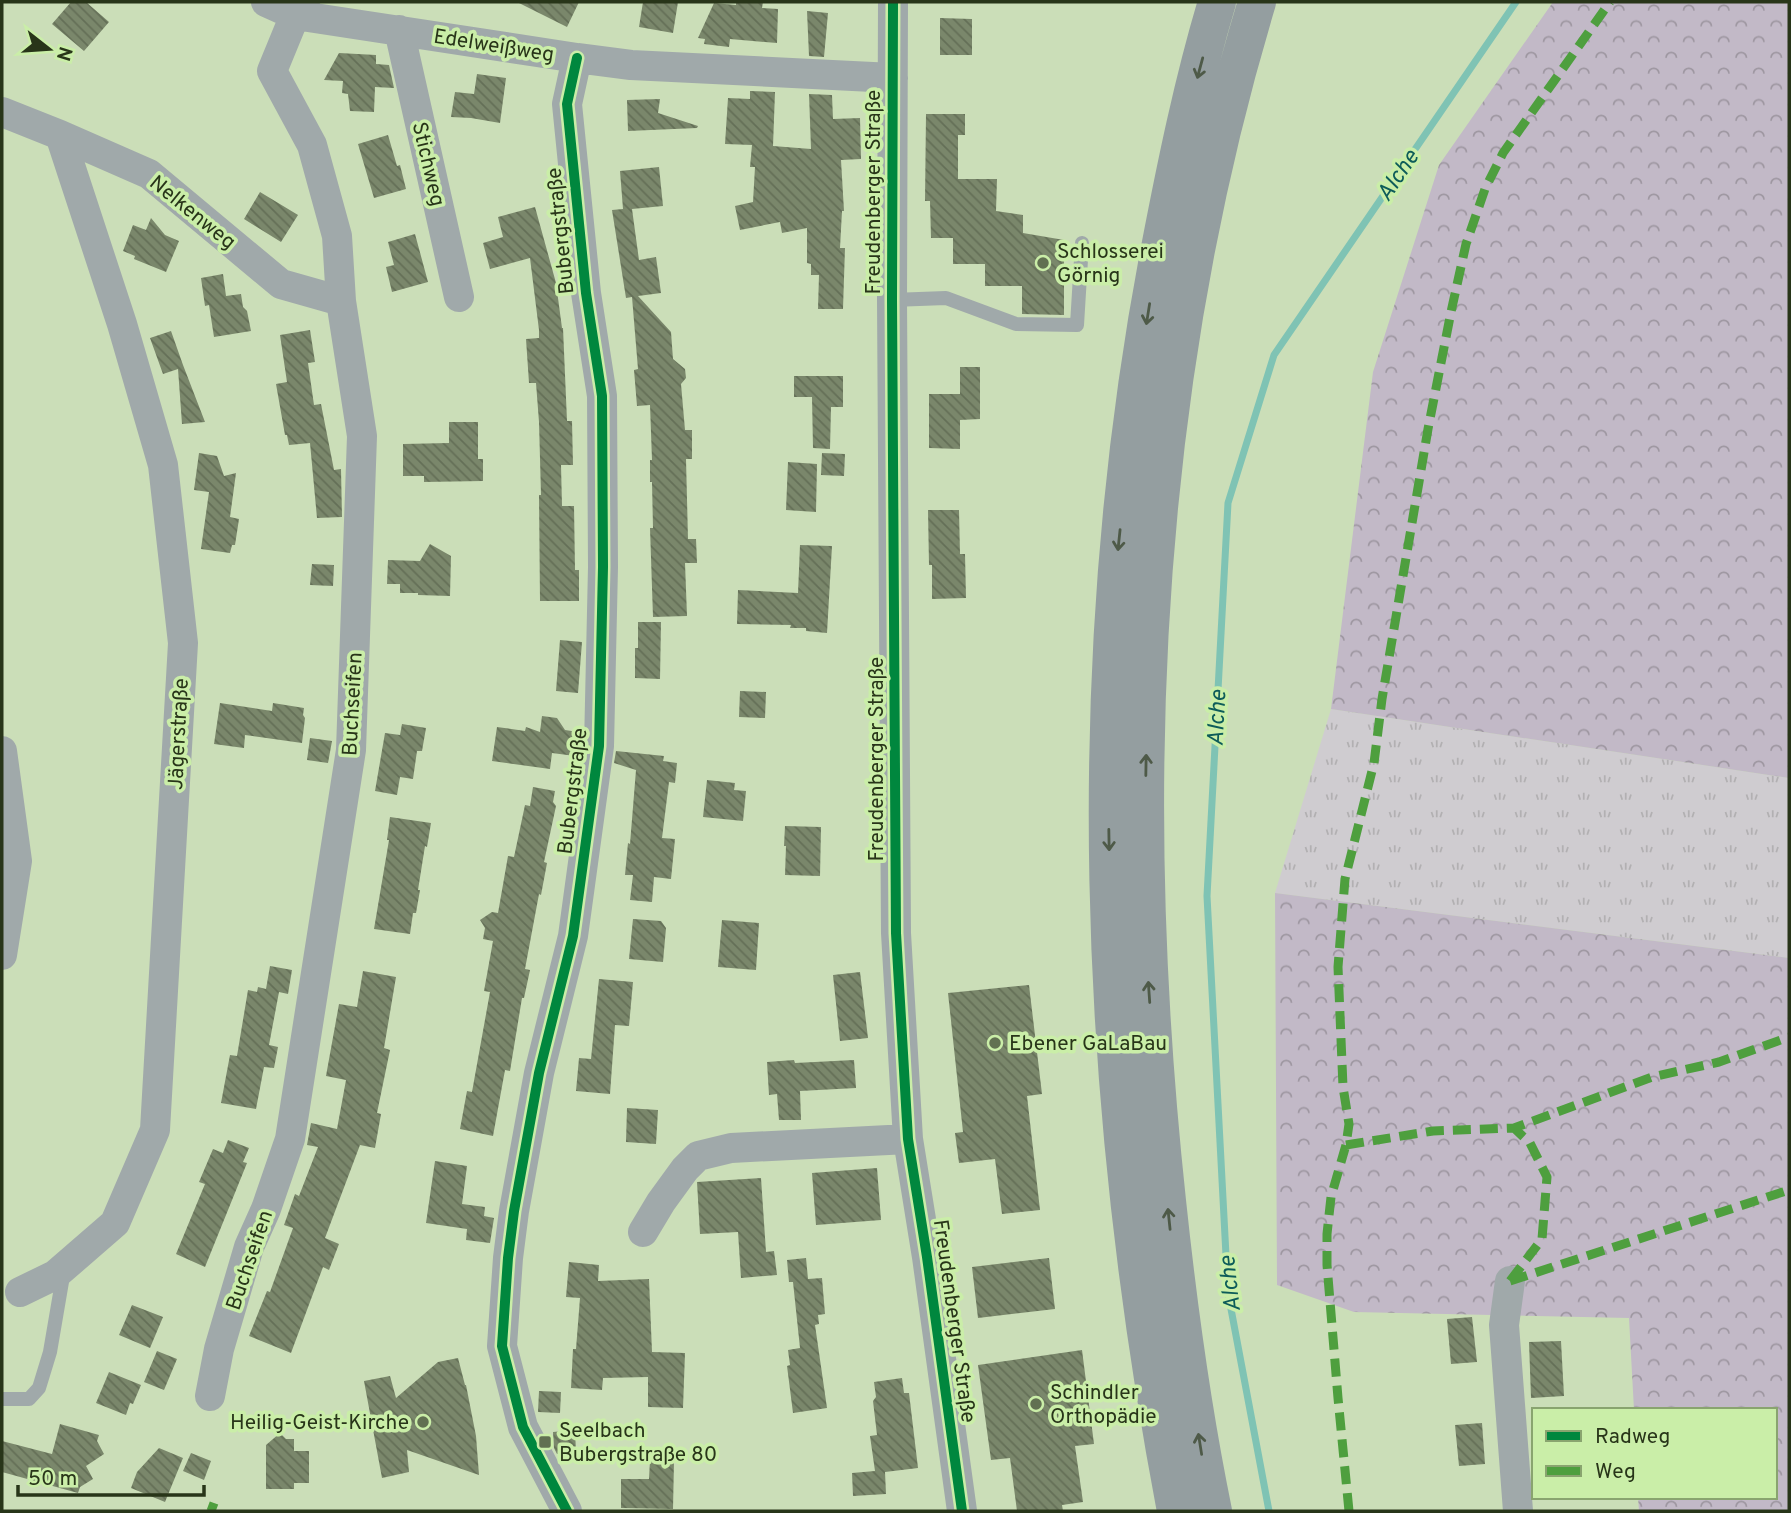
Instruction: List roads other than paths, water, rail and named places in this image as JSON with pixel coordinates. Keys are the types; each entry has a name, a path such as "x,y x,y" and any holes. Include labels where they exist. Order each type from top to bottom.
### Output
{"main road":[{"path":"1176,1511 1141,1301 1123,1135 1112,994 1108,830 1110,682 1118,543 1130,433 1149,307 1189,110 1217,2"},
{"path":"1213,1511 1177,1291 1161,1142 1149,987 1144,828 1147,678 1167,434 1185,310 1225,116 1257,2"}],"street":[{"name":"Edelweißweg","path":"266,2 399,30 631,65 892,78"},
{"name":"Freudenberger Straße","path":"893,2 896,933 908,1139 928,1257 962,1511"},
{"name":"Buchseifen","path":"210,1396 219,1349 249,1247 267,1209 290,1139 351,750 362,436 341,301 337,236 312,145 272,71 300,8"},
{"name":"Stichweg","path":"399,30 459,297"},
{"name":"Bubergstraße","path":"567,1511 523,1427 502,1346 514,1211 539,1073 573,936 599,746 603,567 602,396 586,293 566,104 577,58"},
{"name":"Nelkenweg","path":"2,112 149,174 281,284 341,301"},
{"name":"Jägerstraße","path":"20,1292 55,1275 115,1223 155,1130 183,643 163,465 122,324 60,135"},
{"path":"2,751 16,861 2,955"},
{"path":"643,1232 669,1191 698,1156 731,1148 908,1139"},
{"path":"1510,1281 1504,1325 1518,1511"}],"lane":[{"path":"892,299 946,298 1016,324 1077,326 1083,243"},
{"path":"2,1399 29,1399 39,1388 50,1352 65,1266"}],"waterway":[{"name":"Alche","path":"1269,1511 1228,1293 1207,896 1228,503 1274,355 1516,2"}],"place":[{"name":"Schlosserei Görnig","path":"1043,263"},
{"name":"Ebener GaLaBau","path":"995,1043"},
{"name":"Schindler Orthopädie","path":"1036,1404"},
{"name":"Heilig-Geist-Kirche","path":"423,1422"},
{"name":"Seelbach Bubergstraße 80","path":"545,1442"}]}
